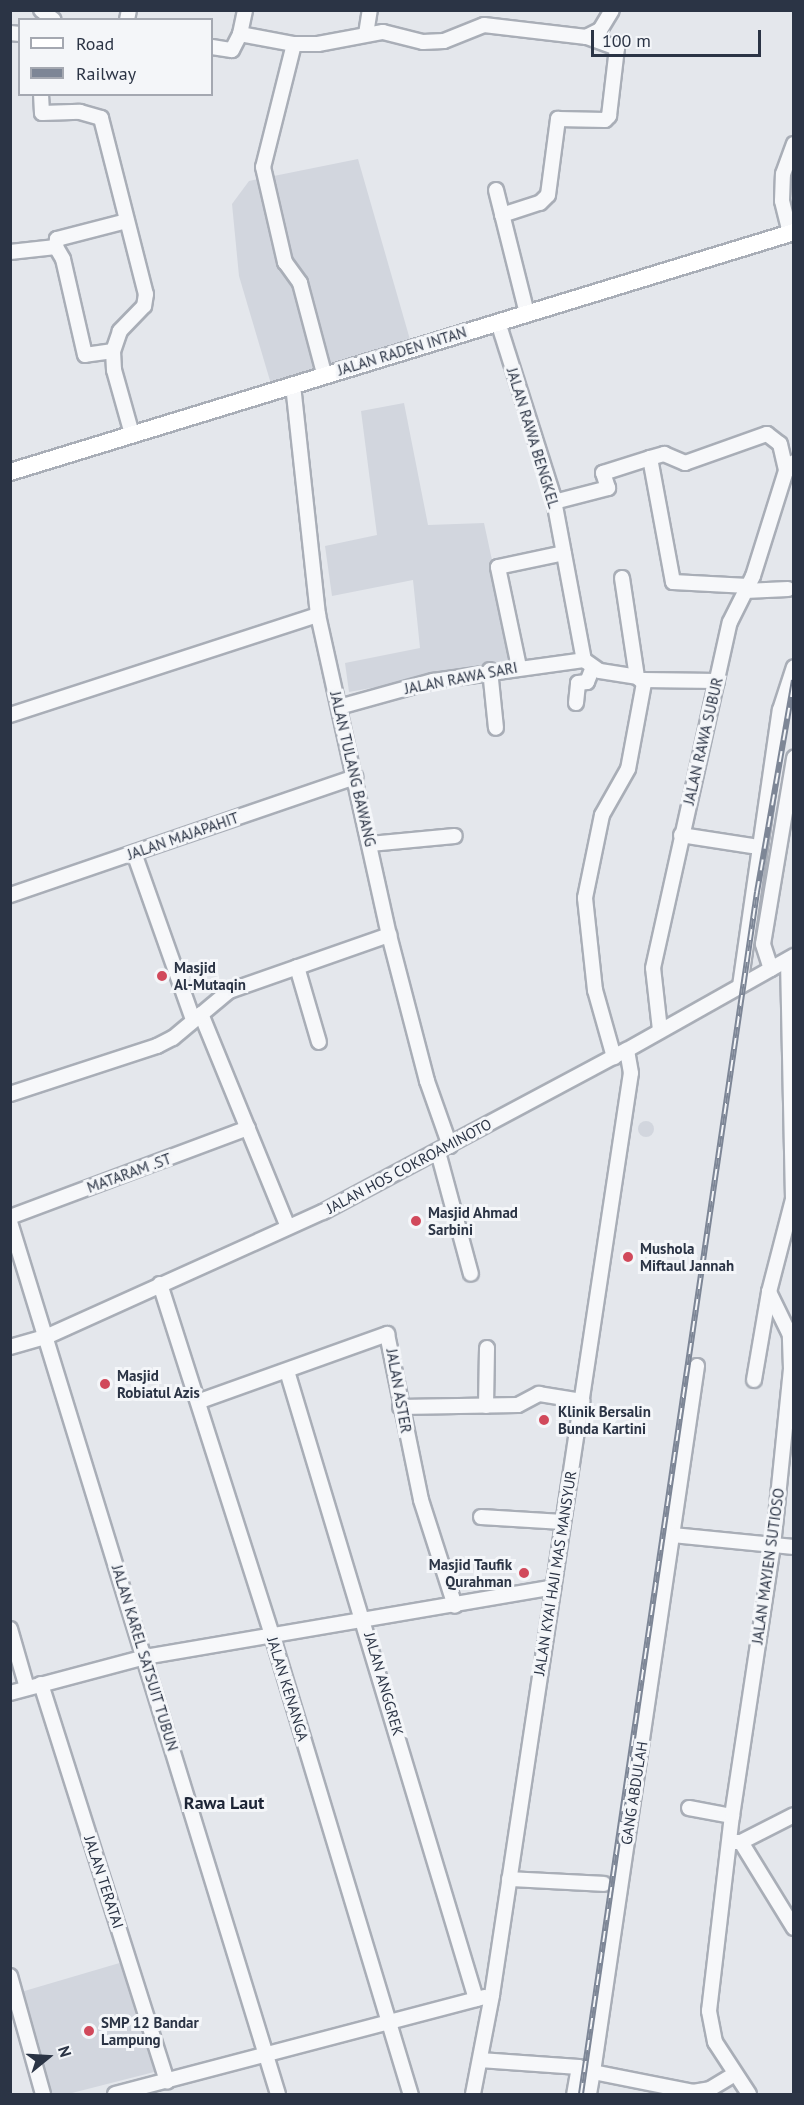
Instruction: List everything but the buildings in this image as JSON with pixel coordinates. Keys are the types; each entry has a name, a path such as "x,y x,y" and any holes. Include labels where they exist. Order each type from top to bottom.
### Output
{"main road":[{"name":"JALAN RADEN INTAN","path":"11,470 792,232"}],"street":[{"path":"213,47 232,50 240,34 245,10"},
{"path":"366,34 370,10"},
{"path":"586,38 600,30 612,10"},
{"path":"240,34 294,44 318,44 366,34 390,33 423,42 444,41 484,25 586,38 617,48 609,116 605,120 558,119 548,195 540,203 502,214"},
{"path":"294,44 263,167 285,261 300,283 324,373"},
{"path":"41,96 42,113 80,112 101,118 146,300 120,331 113,351 114,370 132,434"},
{"path":"792,232 782,201 783,174 794,144"},
{"path":"496,190 527,313"},
{"path":"113,351 85,355 63,259 56,247 57,239 127,221"},
{"path":"10,252 56,247"},
{"name":"JALAN RAWA BENGKEL","path":"498,322 554,502 588,664"},
{"name":"JALAN TULANG BAWANG","path":"293,385 318,615 356,777 389,935 444,1149 471,1274"},
{"path":"554,502 608,488 603,473 650,458 664,454 685,463 770,434 780,444 790,466"},
{"path":"650,458 673,582 746,589 788,589"},
{"name":"JALAN RAWA SUBUR","path":"660,1030 653,968 730,622 746,589 790,466"},
{"path":"519,667 498,567 564,553"},
{"path":"614,1057 595,990 585,898 603,816 628,769 640,679 622,578"},
{"path":"10,715 318,615"},
{"path":"576,703 578,683 587,682 588,664"},
{"name":"JALAN RAWA SARI","path":"339,707 433,681 519,667 588,664 640,679 717,681"},
{"path":"740,986 778,722 794,667"},
{"path":"490,670 496,728"},
{"path":"771,969 763,944 789,811 794,758"},
{"name":"JALAN MAJAPAHIT","path":"10,895 356,777"},
{"path":"681,835 752,846"},
{"path":"370,844 455,836"},
{"path":"134,853 197,1017 248,1128 288,1227"},
{"path":"10,1094 157,1046 173,1038 229,991 389,935"},
{"path":"754,1380 770,1292 793,1199 791,958"},
{"name":"JALAN HOS COKROAMINOTO","path":"10,1347 48,1336 288,1227 444,1149 791,958"},
{"path":"297,967 319,1042"},
{"name":"JALAN KYAI HAJI MAS MANSYUR","path":"473,2094 492,1995 631,1073 627,1050"},
{"name":"MATARAM .ST","path":"10,1217 248,1128"},
{"name":"JALAN KAREL SATSUIT TUBUN","path":"10,1222 48,1336 278,2094"},
{"name":"JALAN KENANGA","path":"160,1284 200,1401 411,2094"},
{"name":"JALAN MAYJEN SUTIOSO","path":"750,2094 715,2042 709,2019 735,1842 732,1816 772,1546 792,1352 790,1335 770,1292"},
{"name":"JALAN ASTER","path":"200,1401 287,1371 385,1333 422,1500 455,1605"},
{"path":"486,1406 487,1348"},
{"name":"GANG ABDULAH","path":"589,2094 697,1366"},
{"name":"JALAN ANGGREK","path":"287,1371 365,1620 476,2000"},
{"path":"400,1407 527,1404 539,1394 582,1401"},
{"path":"481,1517 563,1522"},
{"path":"672,1535 794,1547"},
{"path":"10,1692 145,1657 553,1587"},
{"path":"10,1629 27,1688"},
{"name":"JALAN TERATAI","path":"41,1684 167,2080"},
{"path":"689,1808 732,1816"},
{"path":"794,1815 735,1842 794,1928"},
{"path":"509,1879 604,1884"},
{"path":"10,1976 43,2094"},
{"path":"115,2094 492,1995"},
{"path":"480,2060 579,2067 574,2094"},
{"path":"593,2072 693,2092 710,2089 735,2074"}],"shaded area":[{"path":"358,159 411,343 271,384 239,276 232,204 249,181"},
{"path":"404,403 428,525 484,523 514,662 349,692 345,663 420,648 413,580 332,596 325,546 377,535 361,411"},
{"path":"646,1121 652,1123 654,1129 652,1135 646,1137 640,1135 638,1129 640,1123"},
{"name":"SMP 12 Bandar Lampung","path":"123,1962 158,2071 68,2094 50,2094 21,1992"}],"railway":[{"path":"581,2094 757,892 794,680"}],"place":[{"name":"Masjid Al-Mutaqin","path":"162,976"},
{"name":"Masjid Ahmad Sarbini","path":"416,1221"},
{"name":"Mushola Miftaul Jannah","path":"628,1257"},
{"name":"Masjid Robiatul Azis","path":"105,1384"},
{"name":"Klinik Bersalin Bunda Kartini","path":"544,1420"},
{"name":"Masjid Taufik Qurahman","path":"524,1573"},
{"name":"SMP 12 Bandar Lampung","path":"89,2031"}],"district":[{"name":"Rawa Laut","path":"224,1803"}]}
